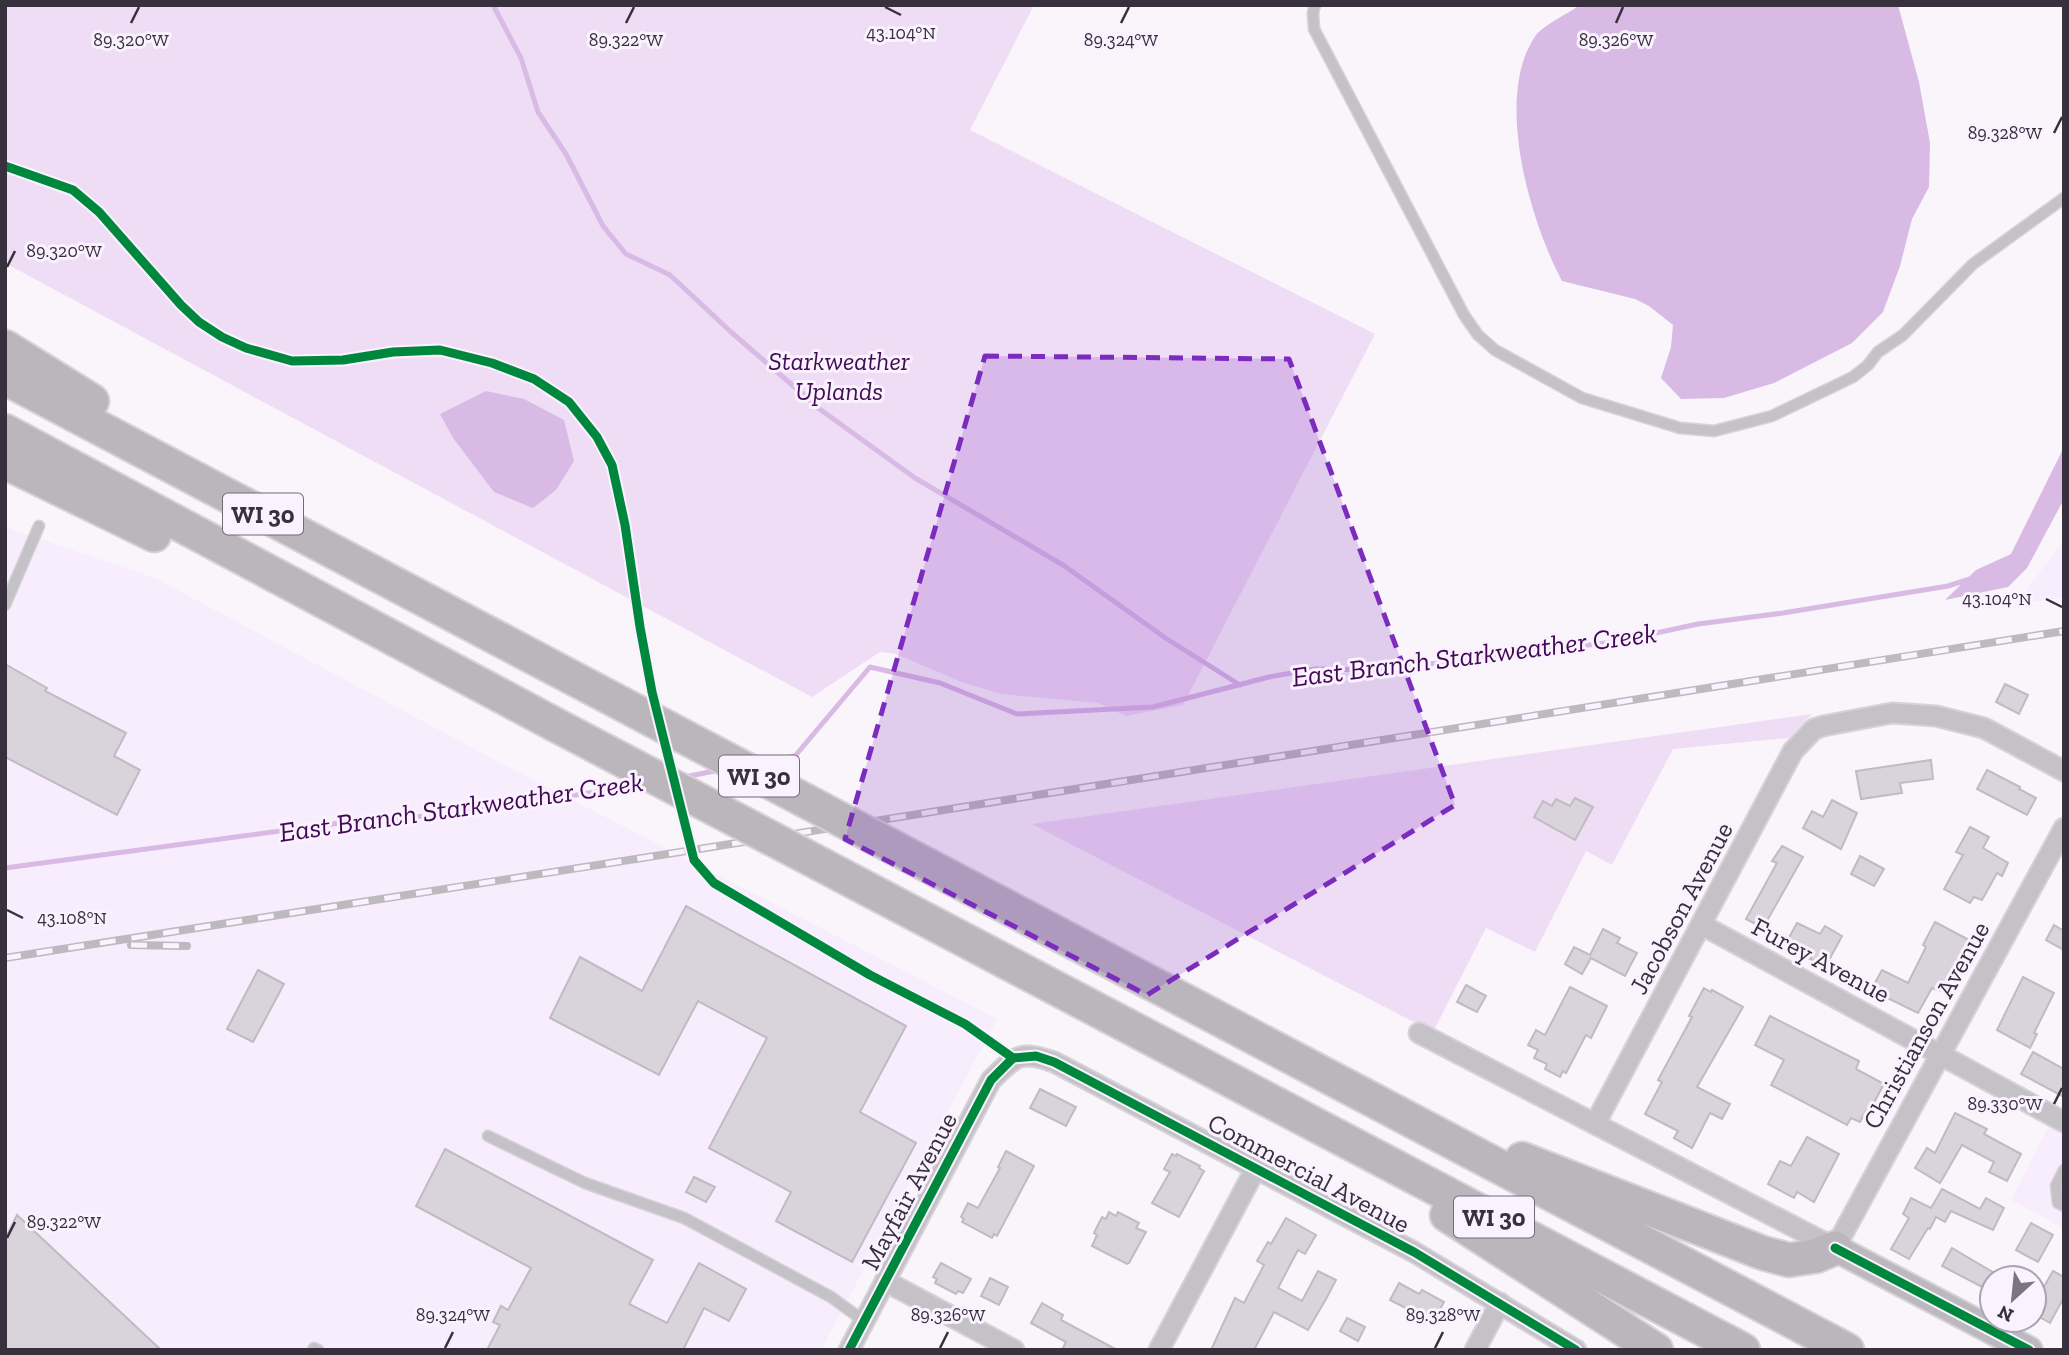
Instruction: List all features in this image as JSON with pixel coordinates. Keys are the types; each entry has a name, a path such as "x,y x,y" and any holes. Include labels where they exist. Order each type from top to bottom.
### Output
{"highway":[{"path":"5,347 135,427 269,500 520,650"},
{"name":"WI 30","path":"5,378 1847,1350"},
{"name":"WI 30","path":"5,431 359,621 1743,1350"},
{"path":"5,462 250,582 359,621"},
{"path":"1244,1086 1656,1350"},
{"path":"1370,1099 1763,1253 1789,1260 1816,1256 1835,1248"}],"street":[{"name":"Jacobson Avenue","path":"1595,1124 1793,751 1814,729 1892,713 1936,716 1984,728 2064,771"},
{"name":"Christianson Avenue","path":"1835,1248 2064,828"},
{"name":"Furey Avenue","path":"1702,925 2064,1122"},
{"path":"1419,1033 2029,1350"},
{"name":"Commercial Avenue","path":"1013,1058 1036,1056 1054,1062 1414,1252 1576,1350"},
{"name":"Mayfair Avenue","path":"849,1350 991,1080 1013,1058"},
{"path":"1160,1350 1256,1168"},
{"path":"885,1281 1014,1350"},
{"path":"1475,1350 1500,1303"}],"lane":[{"path":"1315,5 1314,29 1464,315 1478,335 1516,363 1583,398 1680,428 1714,431 1772,416 1853,377 1868,365 1878,352 1903,335 1973,264 2064,198"},
{"path":"5,605 39,526"},
{"path":"488,1136 585,1183 684,1219 831,1297 863,1321"},
{"path":"2064,1170 2056,1186 2058,1203 2064,1206"},
{"path":"313,1350 318,1350"}],"highlighted area":[{"path":"985,356 1289,359 1455,805 1147,995 845,839"}],"shaded area":[{"path":"1580,5 1898,5 1919,82 1930,143 1929,187 1912,219 1900,266 1883,312 1852,343 1774,383 1724,398 1681,399 1661,378 1671,347 1673,325 1649,306 1635,299 1562,281 1538,226 1528,193 1517,124 1517,91 1523,61 1536,35"},
{"path":"486,391 524,399 564,420 574,461 556,490 533,508 494,492 453,438 440,414"},
{"path":"2064,447 2064,499 2027,568 2008,587 1945,600 1976,570 2011,554"},
{"path":"5,527 155,578 495,760 997,1019 821,1350 5,1350"},
{"path":"2064,540 2064,598 2018,603 2034,580"},
{"path":"2054,1116 2064,1122 2064,1228 2011,1200"}],"green space":[{"name":"Starkweather Uplands","path":"5,5 1034,5 970,130 1375,334 1183,705 1126,716 1098,703 1001,694 959,681 896,654 880,652 812,697 5,263"},
{"path":"1812,714 1789,738 1673,749 1612,865 1586,851 1535,952 1486,928 1433,1032 1032,824"}],"building":[{"path":"5,664 47,688 45,691 126,733 114,756 140,770 117,815 5,757"},
{"path":"2005,684 2028,695 2019,714 1996,702"},
{"path":"1931,760 1933,779 1900,783 1902,793 1861,799 1856,771"},
{"path":"1987,770 2036,798 2027,815 1977,789"},
{"path":"1575,798 1593,807 1575,840 1534,817 1543,801 1552,806 1556,799 1570,806"},
{"path":"1832,800 1857,813 1841,849 1803,828 1812,811 1823,817"},
{"path":"1970,827 1989,837 1983,848 2008,863 2002,876 1997,873 1982,900 1974,897 1970,903 1944,889 1963,855 1956,852"},
{"path":"1782,846 1803,857 1763,928 1746,919 1777,863 1772,861"},
{"path":"1860,856 1884,869 1874,886 1851,874"},
{"path":"686,906 906,1026 860,1112 916,1143 852,1262 776,1221 791,1192 709,1148 767,1038 698,1001 659,1075 550,1018 580,957 642,991"},
{"path":"1935,922 1971,941 1944,992 1932,988 1918,1013 1871,990 1882,970 1908,983"},
{"path":"1797,923 1820,934 1825,926 1842,936 1823,966 1810,959 1812,955 1787,941"},
{"path":"2054,925 2064,931 2064,950 2046,940"},
{"path":"1603,929 1620,938 1617,943 1637,953 1625,976 1591,958 1582,974 1565,964 1574,947 1590,955"},
{"path":"258,970 284,984 253,1042 227,1029"},
{"path":"2023,977 2054,993 2034,1033 2037,1034 2030,1048 1997,1030"},
{"path":"1466,985 1486,996 1477,1012 1457,1002"},
{"path":"1570,987 1607,1006 1591,1038 1586,1035 1566,1073 1563,1071 1560,1077 1545,1069 1547,1064 1534,1058 1538,1050 1528,1045 1536,1030 1545,1035"},
{"path":"1704,988 1743,1007 1697,1087 1730,1104 1722,1119 1710,1113 1692,1148 1674,1138 1678,1131 1645,1114 1662,1082 1658,1080 1692,1017 1689,1016"},
{"path":"1770,1016 1859,1061 1856,1069 1884,1084 1869,1112 1866,1111 1860,1122 1851,1118 1847,1125 1771,1085 1784,1060 1755,1045"},
{"path":"2033,1052 2064,1069 2064,1097 2021,1074"},
{"path":"1040,1089 1076,1107 1066,1126 1030,1108"},
{"path":"1955,1113 1987,1129 1984,1134 2021,1154 2007,1181 1989,1172 1994,1162 1962,1145 1940,1183 1915,1168 1927,1148 1935,1153"},
{"path":"1807,1137 1839,1154 1814,1202 1797,1192 1794,1198 1768,1184 1780,1161 1791,1166"},
{"path":"445,1149 653,1260 629,1304 667,1323 699,1263 746,1289 729,1321 704,1308 683,1350 487,1350 500,1325 493,1322 501,1306 508,1310 531,1268 416,1206"},
{"path":"1006,1151 1034,1166 997,1236 994,1234 992,1238 962,1222 964,1219 961,1217 968,1203 978,1208 1000,1168 998,1167"},
{"path":"1172,1154 1200,1166 1204,1171 1179,1217 1152,1203 1170,1172 1164,1169"},
{"path":"694,1177 715,1187 706,1202 686,1192"},
{"path":"1942,1189 1980,1209 1986,1198 2004,1208 1993,1230 1951,1211 1945,1222 1936,1217 1909,1259 1891,1249 1909,1218 1903,1214 1911,1198 1931,1208"},
{"path":"1109,1212 1116,1216 1118,1212 1139,1223 1136,1228 1146,1232 1127,1264 1092,1246 1097,1235 1094,1233 1102,1217 1106,1219"},
{"path":"17,1215 161,1350 5,1350 5,1239"},
{"path":"1286,1218 1316,1235 1305,1254 1298,1250 1278,1288 1302,1301 1318,1271 1336,1280 1326,1299 1308,1330 1274,1312 1254,1350 1211,1350 1235,1298 1244,1303 1264,1265 1257,1261 1268,1242 1271,1244"},
{"path":"2031,1223 2053,1235 2038,1262 2016,1250"},
{"path":"1952,1248 1979,1264 1978,1285 1942,1266"},
{"path":"941,1263 971,1279 963,1293 958,1291 956,1294 935,1283 937,1279 933,1277"},
{"path":"2053,1271 2064,1277 2064,1297 2050,1323 2048,1322 2048,1280"},
{"path":"990,1278 1008,1287 999,1305 981,1296"},
{"path":"1399,1283 1419,1294 1422,1290 1444,1302 1433,1322 1390,1300"},
{"path":"1042,1303 1063,1315 1061,1320 1117,1350 1062,1350 1066,1342 1031,1323"},
{"path":"1347,1318 1365,1327 1358,1341 1340,1331"}],"waterway":[{"path":"493,5 521,58 538,112 566,154 603,226 626,254 670,275 821,410 915,478 1063,565 1167,639 1240,685"},
{"name":"East Branch Starkweather Creek","path":"760,763 795,756 870,667 940,683 1017,714 1153,707 1269,677 1315,669 1379,670 1614,642 1698,624 1948,586 1970,579"},
{"name":"East Branch Starkweather Creek","path":"684,777 720,770"},
{"name":"East Branch Starkweather Creek","path":"5,868 362,820 447,815 640,785"}],"railway":[{"path":"5,958 2064,631"},
{"path":"131,945 187,946"}],"cycle path":[{"path":"5,166 73,190 99,212 199,322 246,348 292,361 343,360 393,352 440,350 492,363 534,379 569,402 597,437 612,465 625,525 652,692 694,860 714,883 870,975 965,1024 1013,1058"},
{"path":"1013,1058 1036,1056 1054,1062 1414,1252 1576,1350"},
{"path":"849,1350 991,1080 1013,1058"},
{"path":"1835,1248 2029,1350"}]}
